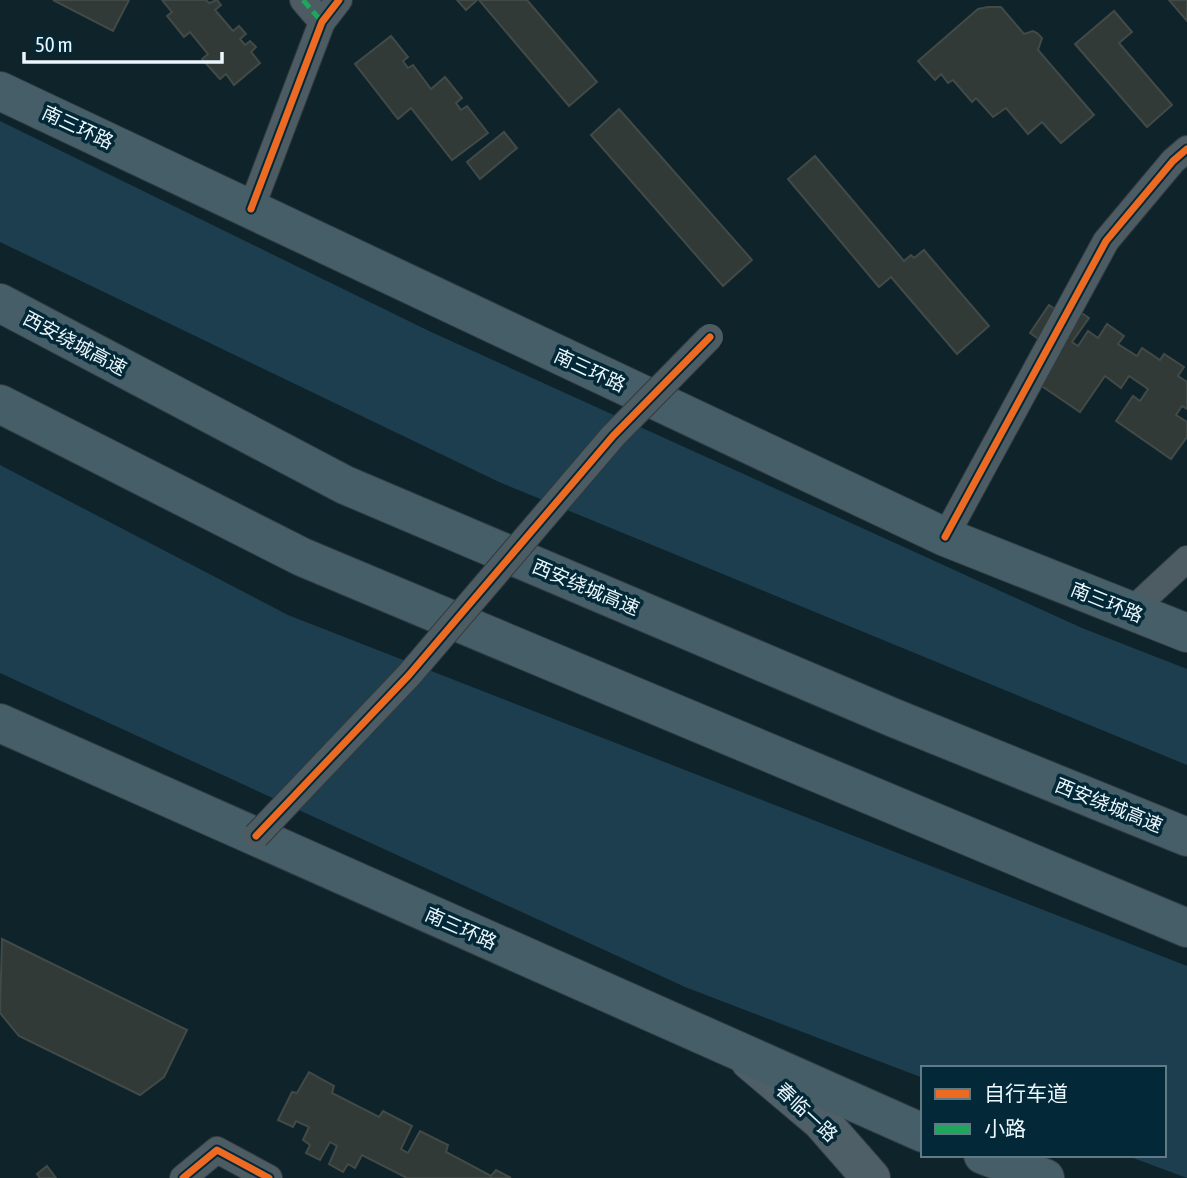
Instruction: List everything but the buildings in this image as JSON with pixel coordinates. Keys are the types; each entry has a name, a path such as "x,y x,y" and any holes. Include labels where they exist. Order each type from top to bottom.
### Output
{"highway":[{"name":"南三环路","path":"0,90 945,537 1187,633"},
{"name":"西安绕城高速","path":"0,303 345,485 894,718 1187,837"},
{"path":"0,404 302,556 1187,928"},
{"name":"南三环路","path":"0,723 921,1132"},
{"path":"988,1157 1045,1178"}],"main road":[{"name":"春临一路","path":"737,1051 821,1121 871,1178"}],"street":[{"path":"303,0 322,22"},
{"path":"251,209 322,22 339,0"},
{"path":"945,537 1106,241 1173,161 1187,149"},
{"path":"256,836 409,675 612,436 710,337"},
{"path":"1130,612 1187,559"},
{"path":"183,1178 217,1150 269,1178"}],"shaded area":[{"path":"0,121 429,331 1082,628 1187,669 1187,765 499,482 0,242"},
{"path":"0,465 288,615 1187,966 1187,1178 1130,1157 1166,1157 1166,1066 921,1066 921,1077 685,987 0,673"}],"marked path":[{"path":"303,0 322,22"}],"cycle path":[{"path":"251,209 322,22 339,0"},
{"path":"945,537 1106,241 1173,161 1187,149"},
{"path":"256,836 409,675 613,436 710,337"},
{"path":"183,1178 217,1150 269,1178"}]}
